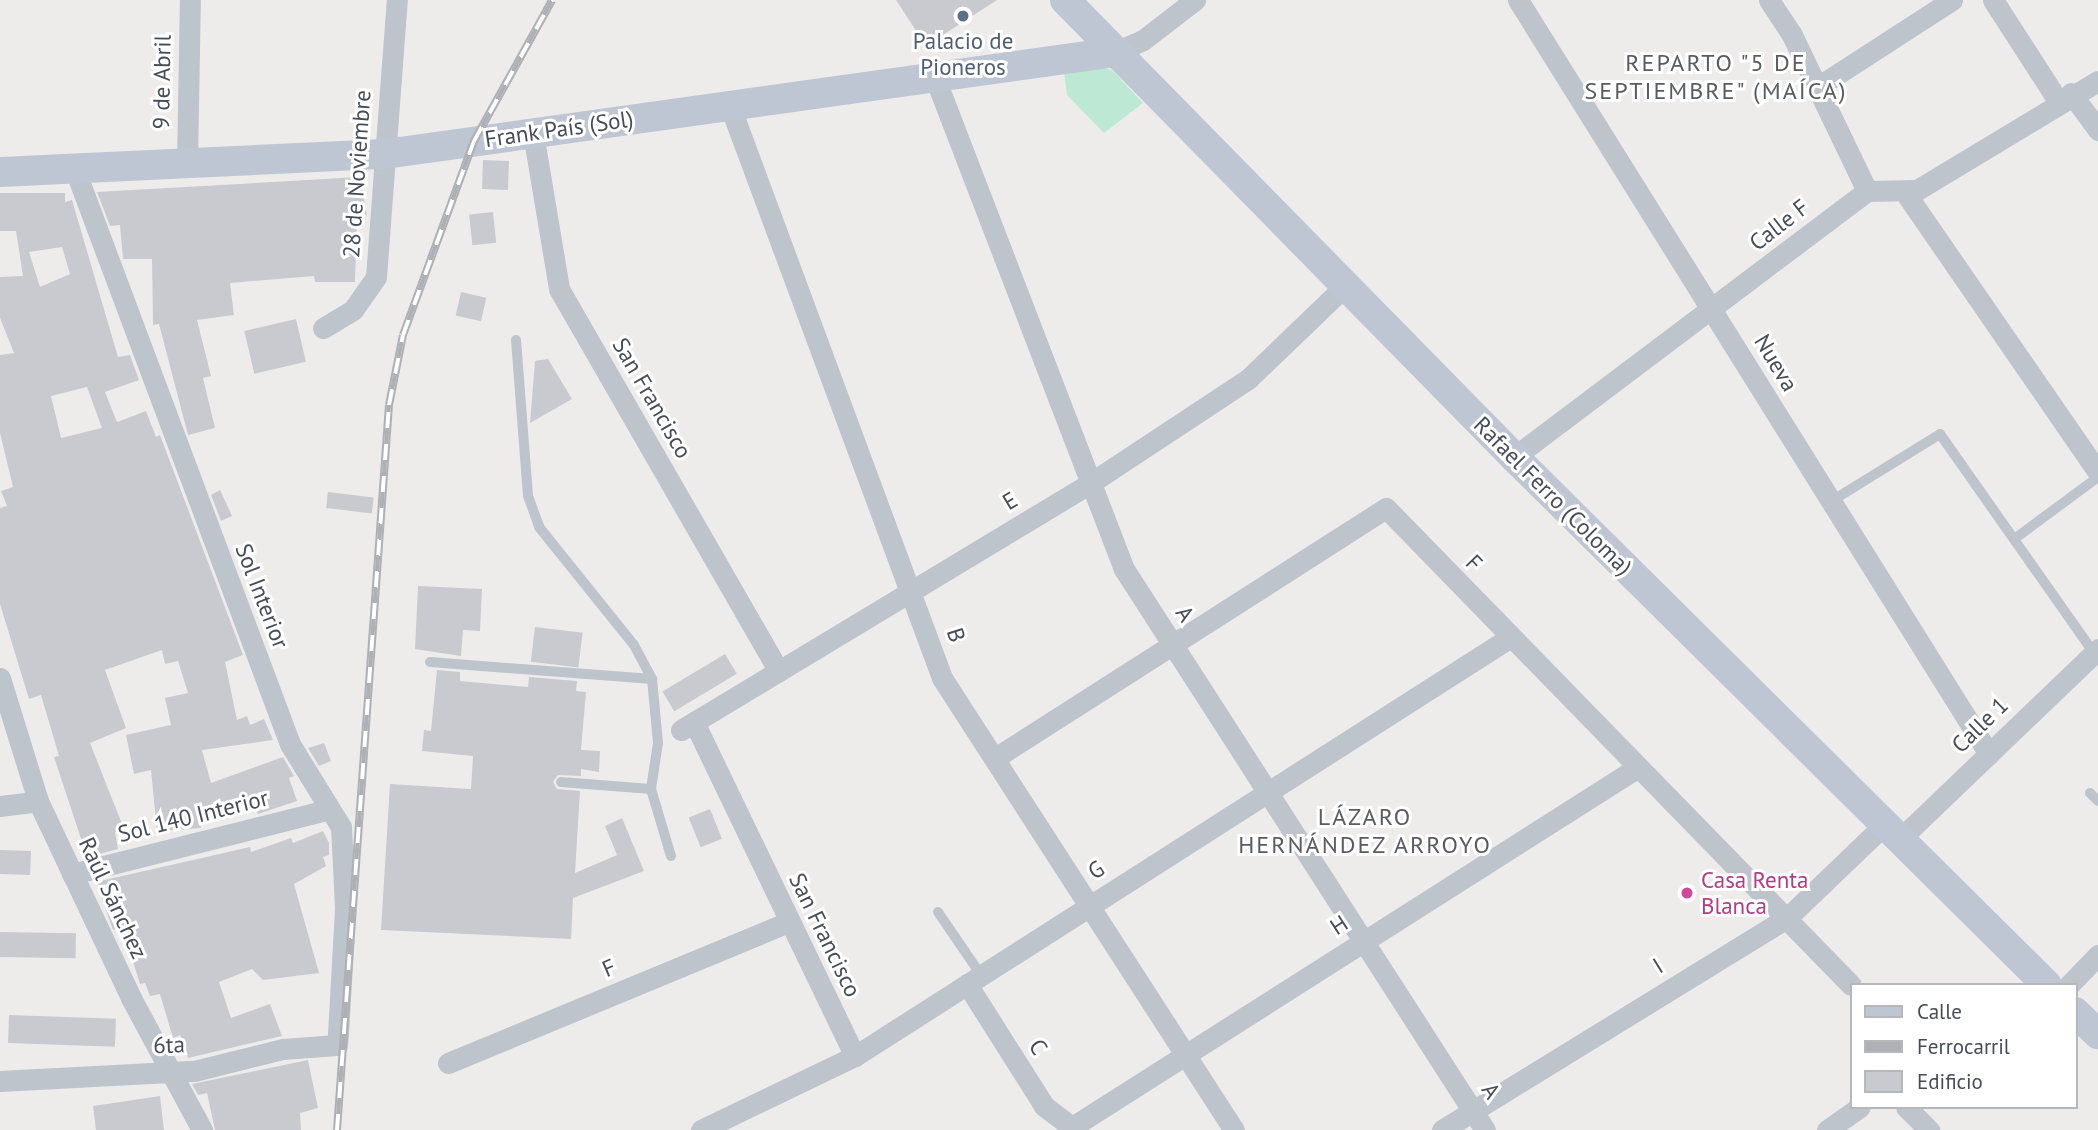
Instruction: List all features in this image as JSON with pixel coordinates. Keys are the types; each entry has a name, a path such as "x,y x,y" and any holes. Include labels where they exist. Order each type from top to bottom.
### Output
{"main road":[{"name":"Rafael Ferro (Coloma)","path":"1065,0 1344,287 2045,983"},
{"name":"Frank País (Sol)","path":"0,172 385,154 1115,52"},
{"path":"2077,1014 2098,1034"}],"street":[{"name":"9 de Abril","path":"187,165 190,0"},
{"name":"28 de Noviembre","path":"323,328 352,310 376,277 397,0"},
{"path":"1115,52 1143,40 1195,0"},
{"name":"Nueva","path":"1518,0 1989,754"},
{"path":"1769,0 1867,191 1917,190 2065,97 2098,81"},
{"path":"1816,88 1952,0"},
{"path":"1993,0 2065,97 2098,130"},
{"name":"A","path":"935,78 1088,484 1124,569 1485,1130"},
{"name":"B","path":"730,106 914,590 942,677 1234,1130"},
{"name":"San Francisco","path":"533,133 559,289 779,671"},
{"name":"Sol Interior","path":"75,170 290,744 327,810 341,827 346,853 337,1045"},
{"name":"Calle F","path":"1514,457 1713,310 1867,191"},
{"path":"1904,191 2098,475"},
{"name":"E","path":"687,726 1088,484 1248,379 1344,287"},
{"name":"F","path":"995,758 1385,508 1635,769 1788,917 1850,984"},
{"name":"G","path":"701,1130 855,1056 1089,905 1269,794 1509,638"},
{"name":"Calle 1","path":"1892,832 1989,754 2097,653"},
{"name":"Raúl Sánchez","path":"0,678 38,802 169,1071 202,1130"},
{"name":"San Francisco","path":"687,726 790,921 855,1056"},
{"name":"H","path":"1072,1128 1635,769"},
{"path":"0,806 38,802"},
{"name":"Sol 140 Interior","path":"72,874 327,810"},
{"name":"I","path":"1442,1130 1788,917 1892,832"},
{"name":"F","path":"449,1063 790,921"},
{"path":"2071,983 2098,955"},
{"name":"C","path":"974,979 1044,1106 1072,1128"},
{"name":"6ta","path":"0,1081 169,1071 337,1045"},
{"path":"1827,1130 1857,1109"},
{"path":"1908,1109 1929,1130"}],"lane":[{"path":"516,340 523,465 539,527 634,645 653,679 658,743 651,789 671,856"},
{"path":"1830,502 1940,434 2017,537 2097,653"},
{"path":"2017,537 2098,475"},
{"path":"430,662 653,679"},
{"path":"658,743 687,726"},
{"path":"561,782 651,789"},
{"name":"C","path":"938,912 974,979"}],"green space":[{"path":"1098,67 1112,70 1143,103 1104,133 1067,95 1064,72"}],"building":[{"path":"896,0 997,0 926,46"},
{"path":"483,160 509,161 508,190 482,189"},
{"path":"360,177 367,215 357,216 355,282 315,282 314,276 230,283 234,315 197,320 211,376 203,378 215,428 188,435 159,324 153,325 152,259 123,259 120,225 110,226 97,192"},
{"path":"0,193 65,193 65,202 72,200 118,357 130,355 139,380 105,392 117,422 146,411 156,437 160,435 243,655 225,662 237,720 247,716 250,725 264,719 273,740 202,750 211,783 283,757 294,776 289,778 297,801 258,814 254,802 199,821 201,828 157,831 151,770 134,774 126,735 171,725 165,698 188,693 178,661 165,664 162,650 105,670 126,728 90,743 124,829 115,832 118,849 87,857 54,757 59,756 41,695 29,699 0,604 0,508 7,506 1,491 13,487 0,433 0,355 14,353 0,318 0,277 23,276 16,231 0,231","holes":["62,247 70,274 40,287 29,252","87,387 102,428 61,438 51,396"]},
{"path":"493,212 496,243 472,245 469,215"},
{"path":"461,292 486,298 481,321 456,315"},
{"path":"296,319 306,362 254,374 244,331"},
{"path":"548,359 572,399 530,423 535,361"},
{"path":"220,490 232,516 221,521 211,495"},
{"path":"328,492 374,498 372,513 326,508"},
{"path":"418,586 482,589 480,631 463,630 461,656 415,649"},
{"path":"535,627 583,633 578,668 531,662"},
{"path":"725,654 737,674 674,711 662,692"},
{"path":"437,670 460,672 460,681 528,687 529,677 577,681 576,691 586,692 581,750 600,751 599,772 581,769 581,776 558,775 553,782 557,789 580,791 575,873 617,855 605,826 622,818 644,871 573,898 571,939 381,930 390,784 471,789 473,756 422,751 424,730 431,731"},
{"path":"324,743 331,761 319,766 308,748"},
{"path":"710,809 722,839 701,847 689,818"},
{"path":"323,831 329,843 329,855 323,857 326,866 294,884 319,973 263,980 252,969 219,982 231,1018 270,1004 282,1036 188,1058 180,1035 173,1038 160,994 150,996 145,983 140,984 122,926 113,930 96,882 250,847 251,852 291,838 293,843"},
{"path":"0,850 31,851 30,875 0,874"},
{"path":"0,932 76,933 76,958 0,957"},
{"path":"9,1015 116,1019 115,1047 8,1043"},
{"path":"308,1060 318,1108 300,1113 301,1130 215,1130 207,1093 198,1095 192,1084"},
{"path":"160,1096 164,1130 96,1130 93,1106"}],"railway":[{"path":"337,1130 389,405 403,335 474,141 552,0"}],"place":[{"name":"Palacio de Pioneros","path":"963,16"},
{"name":"Casa Renta Blanca","path":"1687,893"}],"district":[{"name":"REPARTO \"5 DE SEPTIEMBRE\" (MAÍCA)","path":"1716,77"},
{"name":"LÁZARO HERNÁNDEZ ARROYO","path":"1365,831"}]}
